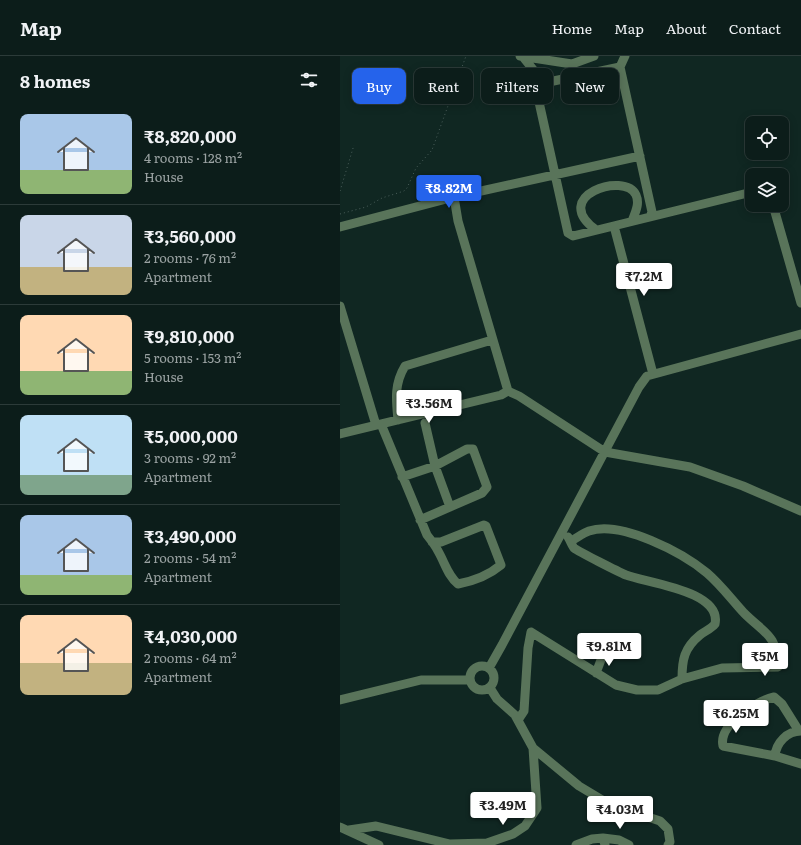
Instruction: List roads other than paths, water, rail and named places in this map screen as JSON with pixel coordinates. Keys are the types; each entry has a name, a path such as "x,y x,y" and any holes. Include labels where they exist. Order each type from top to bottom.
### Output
{"street":[{"path":"522,56 572,64 594,56"},
{"path":"522,56 532,68"},
{"path":"625,56 620,67 652,212 650,217"},
{"path":"553,81 620,67"},
{"path":"539,104 568,233 573,236 745,194"},
{"path":"340,228 454,196 640,156"},
{"path":"596,230 583,219 580,211 581,203 587,195 609,186 622,185 631,189 636,195 637,210 632,221"},
{"path":"454,196 458,221 508,391 519,396 605,452 690,467 743,486 801,511"},
{"path":"775,212 801,303"},
{"path":"614,226 653,374"},
{"path":"340,306 378,425 420,520 432,542 438,549 452,580 458,584 468,582 492,572 501,565 486,526 484,525 441,542 432,542"},
{"path":"489,668 646,376 801,334"},
{"path":"398,420 396,398 398,377 404,366 492,340"},
{"path":"340,434 501,395 508,391"},
{"path":"426,423 435,466 450,507"},
{"path":"402,477 435,466 467,449 472,449 487,487 482,493 420,520"},
{"path":"564,529 574,548 626,574 686,591 706,603 715,612 717,618 716,624 700,635 687,650 682,661 682,679"},
{"path":"518,720 524,711 528,648 531,632 616,685 636,690 658,690 682,679 722,668 778,667 778,651 771,637 744,613 706,573 668,547 637,535 614,530 590,530 570,541"},
{"path":"596,673 604,652"},
{"path":"482,666 489,668 493,673 495,680 490,688 479,690 473,686 470,680 471,673 476,668 482,666"},
{"path":"340,701 421,680 470,680"},
{"path":"490,688 497,699 518,720 533,748 579,786 609,804 660,821 668,829 670,842 668,845"},
{"path":"775,756 776,747 783,738 800,731 782,704 774,697 765,699 729,724 722,741 723,746 775,756 801,764"},
{"path":"349,830 376,826 450,844 487,843 513,834 525,826 537,808 533,748"},
{"path":"340,827 379,845"},
{"path":"576,845 592,839 604,841 619,840 629,845"}]}
